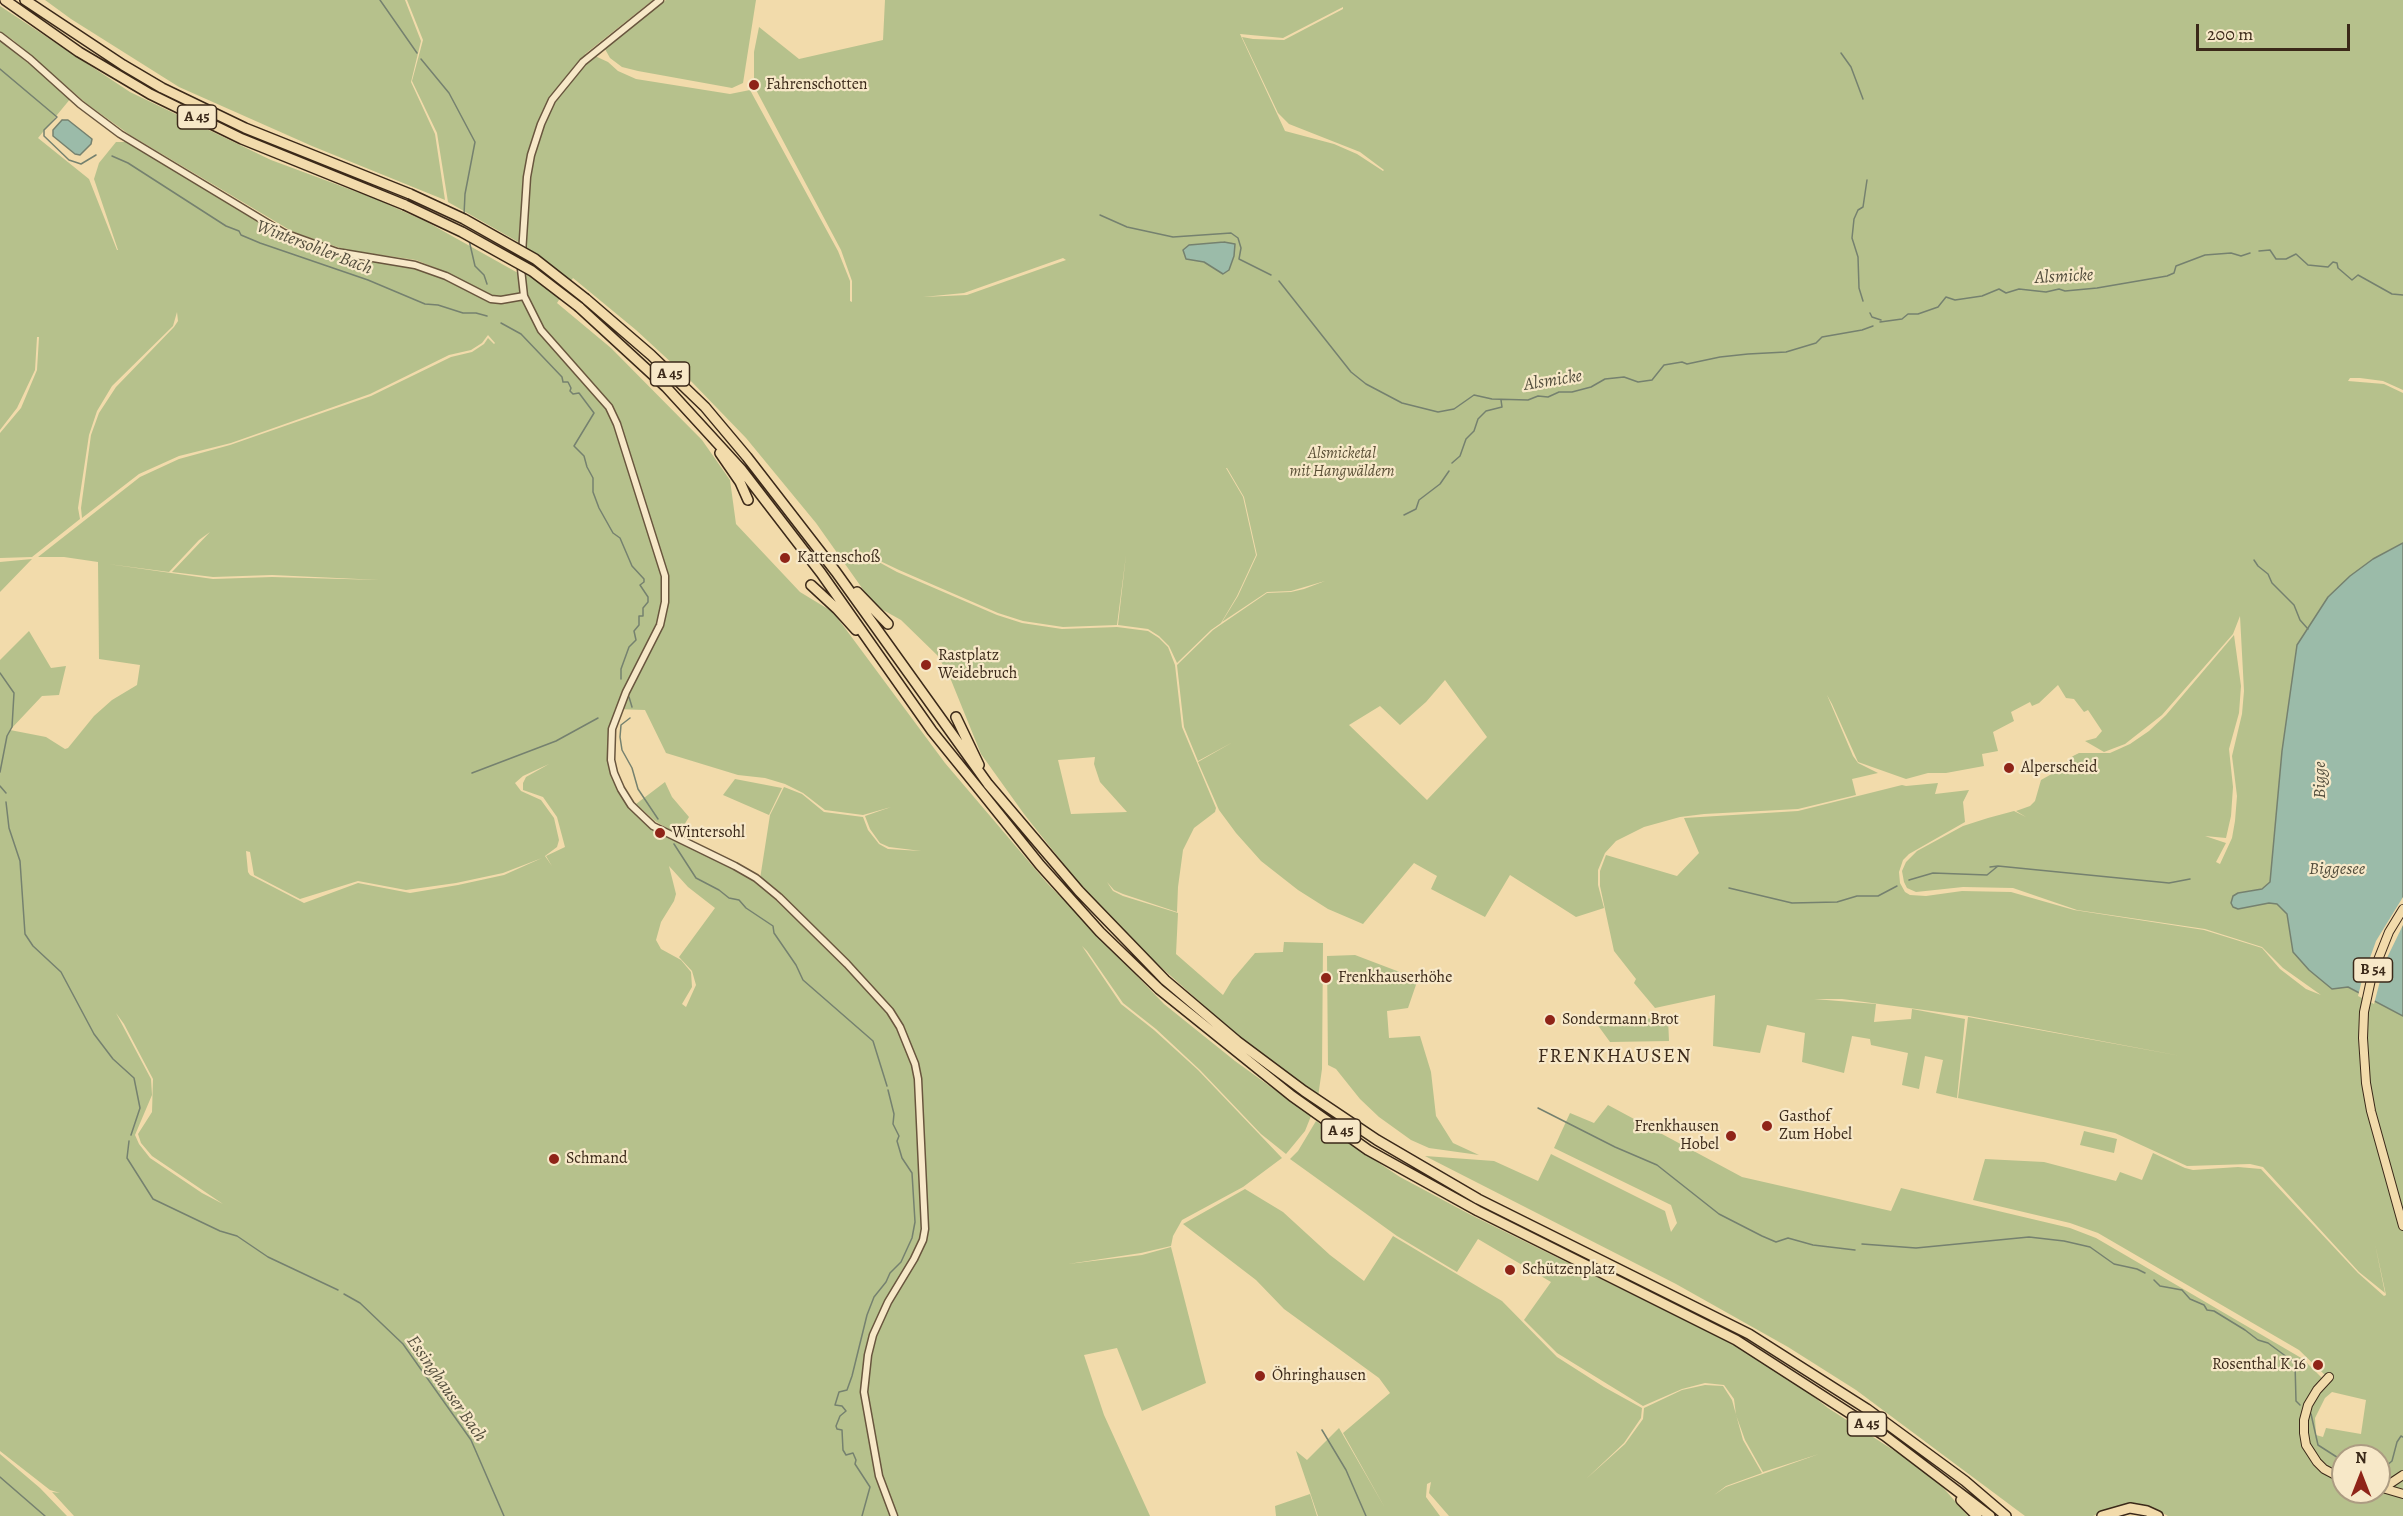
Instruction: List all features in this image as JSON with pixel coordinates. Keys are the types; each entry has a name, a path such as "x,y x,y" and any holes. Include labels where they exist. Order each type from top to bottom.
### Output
{"highway":[{"name":"A 45","path":"5,0 80,52 150,94 242,139 405,205 462,231 532,271 579,307 666,387 715,439 793,534 932,731 982,794 1040,865 1100,932 1159,989 1283,1090 1368,1150 1468,1206 1736,1340 1930,1468 1990,1516"},
{"name":"A 45","path":"25,0 162,88 245,128 410,194 464,219 535,259 586,298 651,355 705,407 747,457 836,572 988,784 1079,891 1165,980 1238,1041 1304,1091 1377,1140 1478,1199 1749,1334 1867,1409 1965,1481 2005,1514"},
{"path":"715,439 719,452 740,482 748,500"},
{"path":"836,572 852,585 888,624"},
{"path":"811,585 872,645"},
{"path":"956,717 988,784"},
{"path":"1930,1468 1941,1483 1977,1516"},
{"path":"2102,1516 2130,1508 2158,1516"}],"main road":[{"name":"B 54","path":"2403,909 2385,941 2372,975 2364,1012 2363,1038 2366,1083 2371,1111 2403,1226"},
{"path":"2329,1377 2317,1390 2308,1406 2304,1420 2304,1433 2306,1445 2317,1462 2331,1473"}],"street":[{"path":"660,0 583,62 552,100 541,124 527,177 521,269 524,296 541,330 609,407 628,457 665,576 665,602 660,625 626,692 615,719 610,744 614,773 626,798 653,826 756,878 779,897 875,993 890,1011 908,1043 918,1079 925,1229 923,1240 888,1302 873,1335 868,1355 864,1392 879,1476 894,1516"},
{"path":"0,36 30,59 80,104 120,134 284,233 337,252 415,265 446,276 491,299 501,300 524,296"}],"green space":[{"path":"45,0 405,0 421,41 411,82 435,134 445,200 312,146 179,87"},
{"name":"Alsmicketal mit Hangwäldern","path":"407,0 653,0 585,54 591,60 595,56 608,62 618,71 636,79 730,94 750,90 838,251 850,281 850,301 852,302 852,281 841,250 754,86 754,52 759,27 799,59 883,40 885,0 2403,0 2403,390 2383,381 2350,378 2348,381 2384,384 2403,393 2403,543 2373,559 2282,751 2270,882 2262,889 2233,896 2277,904 2287,914 2293,952 2340,987 2347,987 2403,1016 2403,1516 2168,1516 2155,1509 2120,1506 2093,1516 2025,1516 1856,1390 1788,1347 1676,1284 1425,1156 1494,1161 1538,1181 1551,1154 1665,1211 1671,1232 1677,1223 1671,1205 1554,1148 1570,1113 1594,1123 1608,1105 1742,1177 1891,1211 1901,1188 2070,1228 2096,1238 2303,1359 2323,1379 2327,1377 2299,1350 2098,1233 2070,1223 1973,1200 1985,1159 2044,1162 2116,1181 2120,1172 2142,1180 2153,1153 2193,1170 2238,1167 2261,1169 2358,1273 2384,1296 2386,1295 2375,1244 2385,1293 2359,1272 2263,1167 2250,1164 2187,1166 2115,1133 1958,1098 1968,1017 2181,1056 1969,1016 1842,999 1814,999 1876,1004 1874,1022 1911,1019 1912,1009 1965,1019 1957,1098 1936,1093 1943,1060 1925,1056 1919,1089 1902,1085 1908,1053 1871,1045 1870,1039 1852,1036 1844,1073 1802,1062 1805,1033 1767,1025 1760,1053 1713,1046 1715,995 1655,1008 1634,983 1636,979 1614,951 1600,886 1600,871 1606,855 1677,876 1699,853 1684,818 1798,811 1902,785 1938,783 1935,794 1969,790 1963,802 1965,822 1909,854 1903,860 1899,872 1900,883 1905,892 1910,895 1926,896 1962,891 2011,892 2074,910 2204,930 2262,948 2280,969 2306,989 2321,995 2283,968 2262,947 2205,929 2077,910 2013,888 1963,887 1916,892 1907,888 1904,882 1902,871 1906,862 1917,851 1963,826 1988,818 2014,811 2026,817 2016,811 2030,806 2035,801 2041,780 2057,771 2073,756 2079,753 2110,753 2130,744 2149,731 2166,715 2234,635 2241,686 2239,713 2229,749 2233,787 2231,816 2226,838 2205,836 2226,843 2216,862 2220,864 2232,838 2235,821 2237,796 2232,756 2242,714 2244,691 2240,616 2233,634 2162,715 2125,744 2104,752 2085,741 2096,738 2102,731 2088,710 2084,712 2074,699 2066,698 2058,685 2039,703 2032,706 2030,702 2011,712 2014,721 1993,732 1998,751 1982,754 1984,766 1946,773 1928,773 1906,779 1858,762 1827,695 1853,756 1858,763 1878,773 1852,779 1856,795 1798,809 1704,814 1680,817 1644,827 1616,841 1605,853 1598,870 1598,885 1604,908 1576,917 1510,875 1485,917 1431,889 1437,876 1414,863 1363,924 1328,909 1298,890 1261,861 1219,810 1198,762 1233,742 1198,761 1184,727 1177,665 1213,630 1267,593 1291,592 1325,581 1291,591 1267,592 1222,622 1238,596 1257,555 1244,497 1227,468 1243,497 1256,555 1237,596 1221,623 1211,630 1177,663 1169,646 1159,636 1148,629 1118,625 1126,555 1117,625 1063,627 1023,621 998,613 855,549 897,572 997,615 1022,623 1062,629 1117,627 1148,631 1168,647 1175,665 1182,727 1216,808 1215,812 1194,828 1183,850 1177,912 1123,894 1114,890 1107,882 1113,891 1123,896 1178,913 1176,954 1223,995 1232,980 1255,953 1283,952 1284,942 1323,943 1322,1069 1318,1097 1240,1038 1143,951 1081,886 1024,814 981,754 951,680 938,656 901,620 874,605 816,523 746,438 687,377 636,330 573,278 557,303 611,348 702,440 730,480 736,524 800,592 833,612 945,763 1047,883 1164,1004 1235,1061 1311,1116 1305,1131 1286,1154 1261,1134 1200,1070 1156,1029 1123,1003 1082,946 1121,1004 1198,1070 1282,1158 1243,1187 1182,1220 1173,1236 1171,1246 1068,1264 1142,1255 1171,1247 1206,1383 1142,1411 1117,1348 1084,1355 1104,1415 1150,1516 74,1516 52,1492 60,1493 50,1490 0,1451 0,660 29,631 51,668 66,666 59,695 42,696 10,730 46,737 65,749 68,748 94,716 112,700 137,685 140,665 99,659 98,562 64,557 38,557 140,477 179,459 230,445 371,396 451,357 472,352 484,344 488,338 495,343 488,335 482,343 471,350 449,355 370,394 231,443 179,456 139,474 82,518 81,508 91,435 99,413 116,387 174,327 178,321 177,312 173,326 112,386 97,411 89,435 78,508 80,519 32,557 0,558 0,433 21,408 37,370 39,337 37,337 35,370 17,408 0,430 0,40 71,98 38,138 89,179 117,250 94,179 99,163 116,142 126,142 292,240 322,252 414,267 441,276 443,271 416,260 346,250 293,232 130,135 87,104 13,40 0,32 0,6 130,92 271,160 376,199 427,222 518,273 520,243 448,202 437,133 412,81 423,40","holes":["1343,7 1284,40 1242,37 1278,113 1289,124 1360,152 1383,171 1357,154 1334,144 1285,131 1240,34 1283,38","1063,258 1066,260 967,295 923,297 964,293","210,532 172,572 213,577 272,575 380,580 272,577 213,579 108,564 169,572 199,540","1445,680 1487,737 1427,800 1349,725 1380,706 1400,725 1426,702","615,709 645,710 666,753 738,775 765,778 785,784 803,793 825,810 863,815 891,807 865,816 870,829 880,843 889,847 921,851 888,849 879,844 868,830 863,817 824,812 802,794 784,787 770,815 760,879 839,959 758,883 733,867 650,827 628,806 611,774 607,744","1095,757 1094,764 1100,782 1127,812 1071,814 1058,760","549,764 526,777 523,790 543,797 557,817 565,847 546,856 552,866 545,856 557,847 559,840 554,818 541,800 521,791 515,783 523,776","246,851 250,852 254,875 300,899 358,881 406,890 456,883 503,873 542,858 504,875 458,885 410,893 358,883 304,903 248,872","669,866 688,887 715,908 679,957 692,971 696,985 686,1007 682,1004 692,987 691,972 681,960 661,949 656,940 661,922 676,894","116,1013 153,1079 152,1112 138,1134 141,1143 152,1156 223,1204 202,1193 150,1158 139,1144 135,1135 152,1095 151,1079","2332,1392 2366,1400 2361,1434 2326,1428 2323,1437 2316,1435 2315,1418 2325,1398"]},
{"path":"666,0 756,0 743,83 732,88 638,71 622,67 610,58 605,49 632,25"},
{"path":"32,559 0,592 0,562"},
{"path":"735,779 782,788 769,815 723,795"},
{"path":"665,782 672,797 689,817 678,835 655,821 636,804"},
{"path":"1355,955 1418,979 1408,1008 1387,1011 1389,1038 1420,1036 1431,1072 1436,1116 1453,1143 1479,1155 1429,1148 1411,1140 1379,1117 1360,1099 1336,1069 1328,1065 1327,956"},
{"path":"1668,1018 1669,1041 1610,1042 1594,1020"},
{"path":"1316,1121 1400,1177 1471,1215 1731,1343 1799,1385 1828,1408 1932,1475 1968,1516 1449,1516 1429,1493 1431,1482 1427,1484 1426,1497 1440,1516 1318,1516 1296,1451 1307,1460 1339,1428 1385,1508 1343,1433 1390,1393 1379,1378 1284,1309 1256,1280 1183,1224 1245,1189 1283,1212 1330,1255 1364,1281 1393,1236 1502,1301 1557,1357 1642,1408 1641,1418 1624,1443 1586,1479 1625,1444 1643,1419 1644,1408 1682,1390 1705,1385 1723,1386 1732,1400 1736,1414 1734,1399 1724,1385 1705,1383 1682,1389 1643,1406 1557,1353 1524,1320 1551,1282 1478,1239 1457,1272 1397,1236 1290,1159 1298,1151","holes":["1737,1416 1745,1440 1763,1472 1819,1454 1726,1487 1714,1495 1726,1486 1762,1473 1743,1440"]},
{"path":"2084,1131 2117,1139 2114,1153 2080,1145"},
{"path":"0,1454 40,1488 67,1516 0,1516"},
{"path":"1310,1494 1317,1516 1276,1516 1275,1506"}],"water":[{"path":"62,120 68,120 92,139 91,144 80,155 75,154 53,136 53,130"},
{"path":"1224,242 1235,244 1229,270 1223,274 1204,262 1186,259 1183,250 1189,245"},
{"name":"Biggesee","path":"2403,543 2403,1016 2348,987 2332,989 2309,970 2293,952 2287,914 2277,904 2269,903 2238,909 2231,903 2233,896 2238,893 2262,889 2270,882 2282,751 2297,645 2328,597 2350,576 2373,559"}],"pier":[{"path":"2403,897 2403,925 2385,962 2374,1004 2358,996 2362,980 2376,941"}],"waterway":[{"path":"380,0 417,53"},
{"path":"1841,53 1851,67 1863,99"},
{"path":"421,59 449,93 475,142 465,194 464,215"},
{"name":"Wintersohler Bach","path":"0,69 57,117 44,130 44,136 69,160 81,164 96,155"},
{"name":"Wintersohler Bach","path":"112,156 128,163 226,226 239,231 241,235 368,280 425,304 487,316"},
{"path":"1863,301 1859,288 1858,257 1852,238 1854,219 1858,210 1863,207 1867,180"},
{"name":"Alsmicke","path":"1100,215 1127,227 1173,237 1231,233 1238,238 1241,248 1239,259 1271,275"},
{"path":"469,240 475,266 484,275 487,284"},
{"name":"Alsmicke","path":"2259,251 2270,250 2276,259 2286,259 2296,254 2308,265 2328,267 2333,262 2337,263 2338,268 2352,280 2358,275 2392,294 2403,295"},
{"name":"Alsmicke","path":"1880,322 1902,319 1908,314 1918,314 1938,307 1946,297 1955,300 1982,296 1999,289 2006,293 2019,289 2046,292 2059,289 2065,291 2097,288 2167,276 2174,273 2176,266 2205,255 2231,253 2241,256 2250,253"},
{"name":"Alsmicke","path":"1279,281 1351,372 1366,384 1402,403 1438,412 1454,409 1474,395 1492,399 1528,400 1538,396 1548,397 1559,392 1572,392 1591,387 1605,379 1624,377 1638,382 1652,380 1664,365 1682,362 1687,364 1748,354 1786,352 1816,343 1822,337 1873,326"},
{"path":"1870,313 1872,317 1881,320"},
{"name":"Wintersohler Bach","path":"501,323 521,334 562,377 563,382 568,382 570,391 573,394 579,393 594,413 574,446 584,456 593,478 593,492 599,508 613,533 620,538 632,566 644,579 640,585 648,597 648,602 643,608 643,616 639,616 639,625 634,631 636,640 629,647 621,669 621,679"},
{"path":"1452,463 1460,456 1466,439 1474,431 1478,419 1486,411 1502,407 1501,400"},
{"path":"1404,515 1416,509 1419,500 1440,484 1449,471"},
{"path":"2254,560 2268,574 2272,583 2294,605 2300,620 2308,629"},
{"name":"Essinghauser Bach","path":"0,673 14,693 12,727 7,736 0,772"},
{"name":"Wintersohler Bach","path":"629,697 632,707"},
{"path":"472,773 556,741 598,718"},
{"name":"Wintersohler Bach","path":"630,718 621,725 622,750 632,768 638,789 658,819"},
{"name":"Essinghauser Bach","path":"0,786 6,793"},
{"name":"Essinghauser Bach","path":"6,802 9,828 20,861 25,934 33,946 61,972 94,1034 113,1059 134,1078 140,1108 131,1135"},
{"name":"Wintersohler Bach","path":"674,844 696,878 729,898 739,900 746,908 773,926 774,933 796,965 803,980 873,1041 887,1086"},
{"path":"1990,867 1998,866"},
{"path":"1909,880 1933,873 1987,875 1998,866 2169,883 2190,879"},
{"path":"1729,888 1792,903 1837,902 1857,896 1878,896 1897,886"},
{"name":"Wintersohler Bach","path":"862,1516 870,1487 855,1464 853,1453 846,1455 843,1450 842,1430 837,1429 836,1426 840,1416 846,1411 842,1406 835,1405 839,1392 847,1390 874,1297 890,1273 901,1262 912,1238 915,1222 912,1173 902,1158 897,1141 899,1136 893,1124 894,1114 888,1090"},
{"path":"1538,1108 1615,1147 1657,1165 1719,1214 1762,1236 1776,1242 1788,1238 1813,1245 1855,1250"},
{"name":"Essinghauser Bach","path":"129,1141 127,1158 153,1199 220,1231 237,1236 268,1257 338,1290"},
{"path":"1862,1244 1916,1248 2029,1237 2090,1247 2114,1264 2145,1273"},
{"path":"2154,1280 2160,1286 2182,1290 2190,1299 2204,1305 2207,1310 2214,1311 2258,1340 2268,1343 2295,1363 2296,1401 2300,1405"},
{"name":"Essinghauser Bach","path":"344,1294 360,1303 403,1344 471,1440 504,1516"},
{"path":"2311,1414 2318,1445 2331,1453"},
{"path":"1322,1430 1346,1470 1366,1516"},
{"path":"2391,1462 2397,1442 2401,1436 2403,1437"},
{"path":"0,1477 45,1516"}],"place":[{"name":"Fahrenschotten","path":"754,85"},
{"name":"Kattenschoß","path":"785,558"},
{"name":"Rastplatz Weidebruch","path":"926,665"},
{"name":"Alperscheid","path":"2009,768"},
{"name":"Wintersohl","path":"660,833"},
{"name":"Frenkhauserhöhe","path":"1326,978"},
{"name":"Sondermann Brot","path":"1550,1020"},
{"name":"Gasthof Zum Hobel","path":"1767,1126"},
{"name":"Frenkhausen Hobel","path":"1731,1136"},
{"name":"Schmand","path":"554,1159"},
{"name":"Schützenplatz","path":"1510,1270"},
{"name":"Rosenthal K 16","path":"2318,1365"},
{"name":"Öhringhausen","path":"1260,1376"}],"district":[{"name":"FRENKHAUSEN","path":"1615,1057"}],"water label":[{"name":"Bigge","path":"2321,780"}]}
